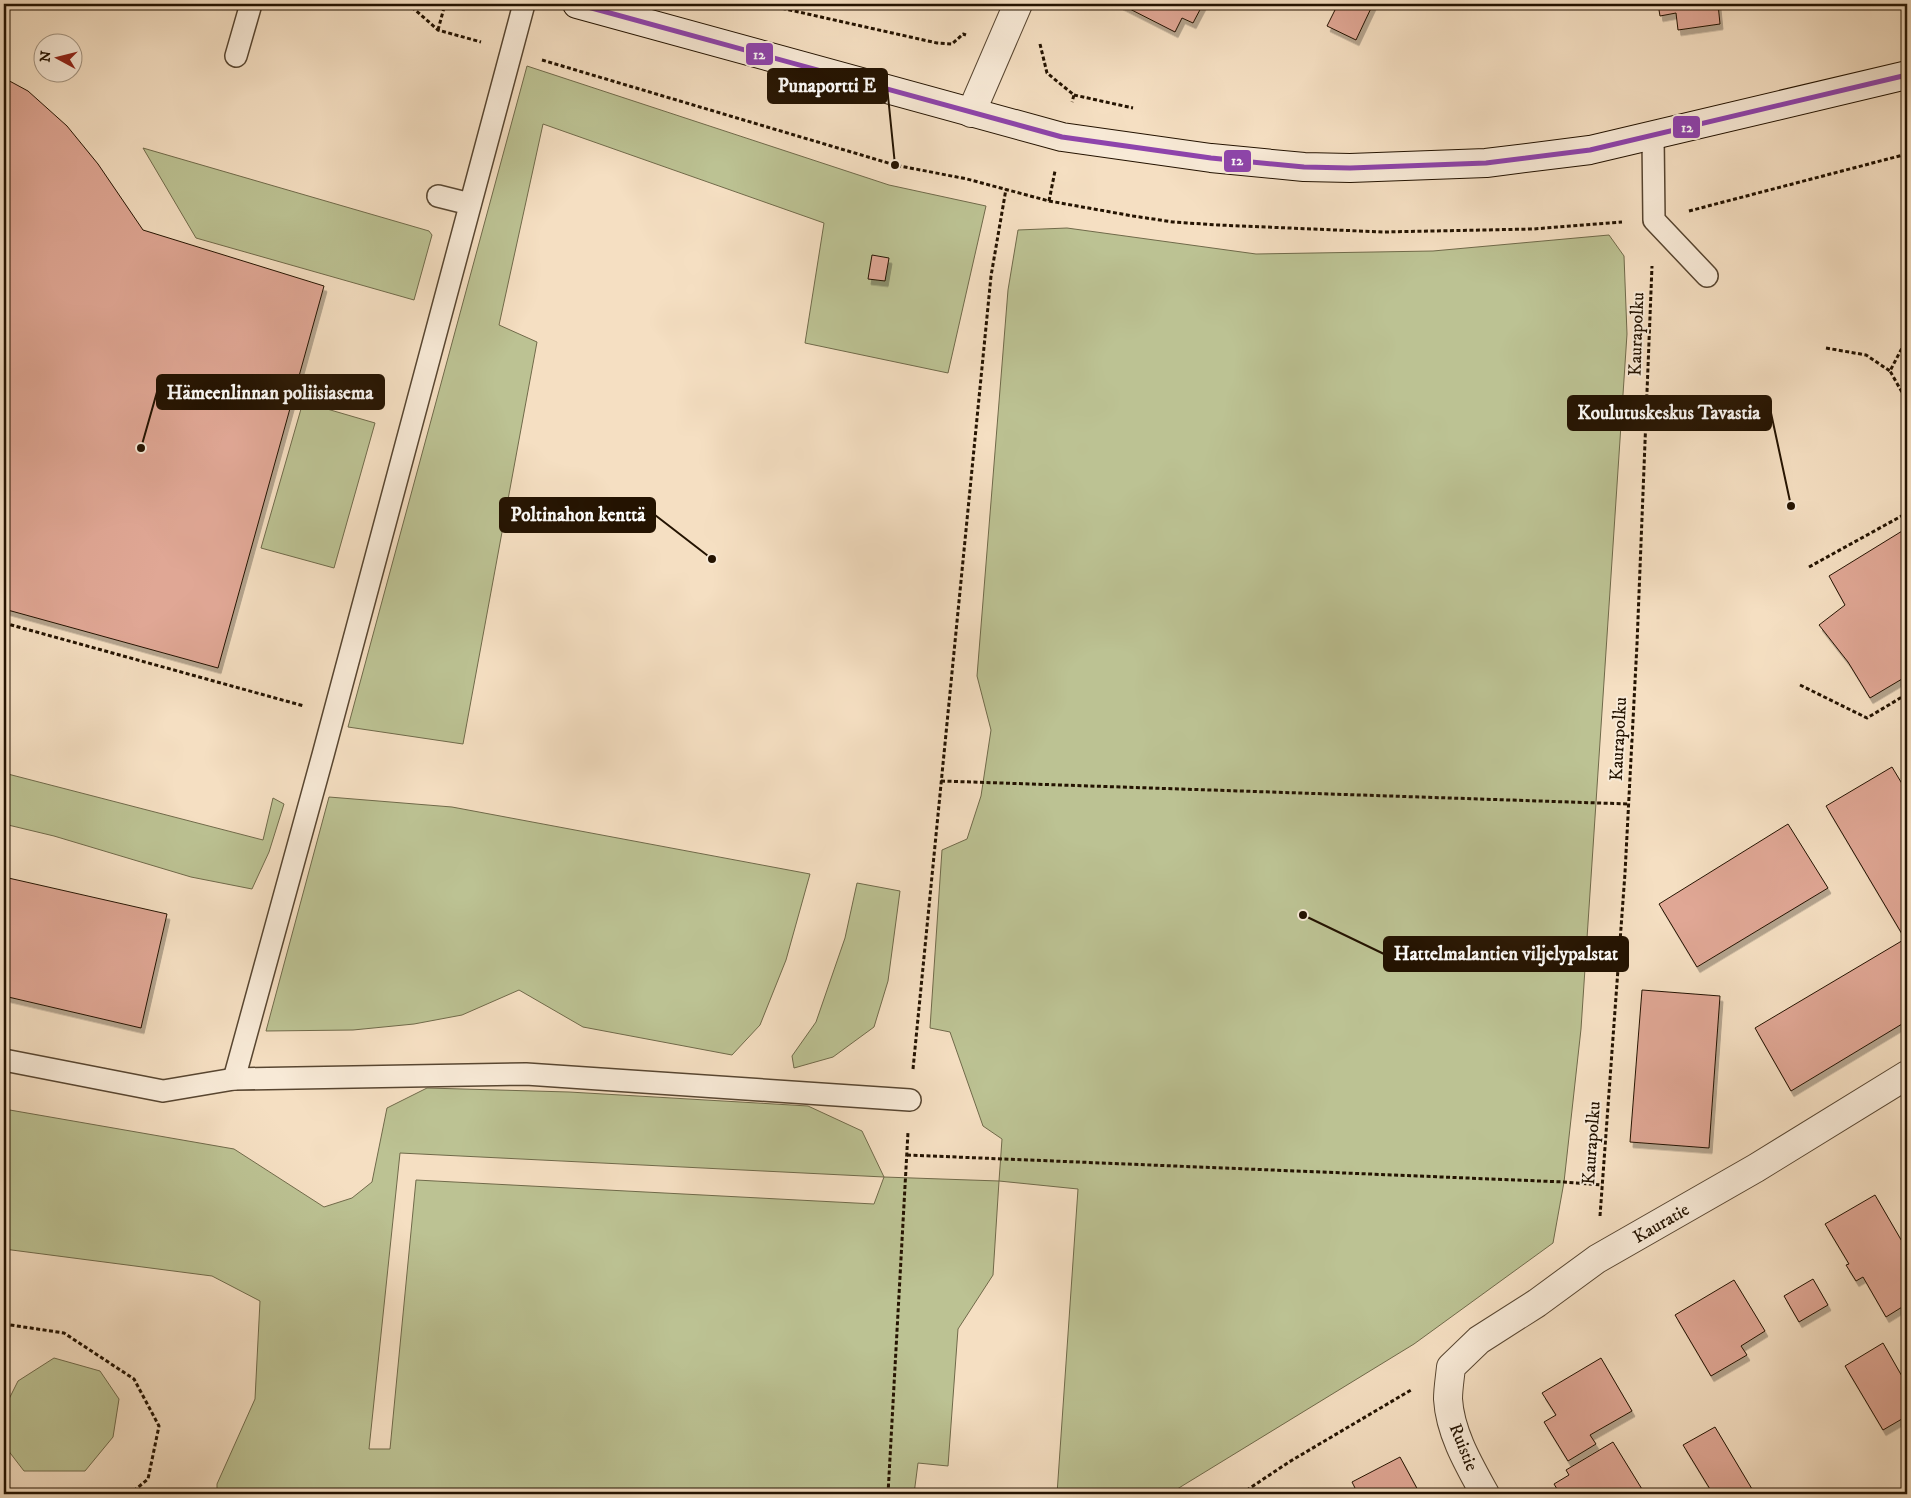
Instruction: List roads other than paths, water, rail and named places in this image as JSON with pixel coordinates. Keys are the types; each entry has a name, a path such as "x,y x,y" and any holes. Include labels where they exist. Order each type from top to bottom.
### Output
{"main road":[{"path":"577,4 1062,137 1210,158 1304,167 1350,168 1486,163 1590,150 1907,75"},
{"path":"971,113 1018,4"},
{"name":"Kauratie","path":"1448,1398 1451,1367 1479,1340 1536,1303 1597,1259 1756,1168 1907,1075"},
{"name":"Ruistie","path":"1448,1398 1453,1424 1464,1454 1485,1494"}],"lane":[{"path":"236,56 251,4"},
{"path":"234,1079 323,755 524,4"},
{"path":"1653,136 1654,220 1707,276"},
{"path":"438,196 470,204"},
{"path":"4,1060 163,1091 234,1079 526,1074 910,1100"}],"place":[{"name":"Punaportti E","path":"895,165"},
{"name":"Hämeenlinnan poliisiasema","path":"141,448"},
{"name":"Koulutuskeskus Tavastia","path":"1791,506"},
{"name":"Poltinahon kenttä","path":"712,559"},
{"name":"Hattelmalantien viljelypalstat","path":"1303,915"}]}
